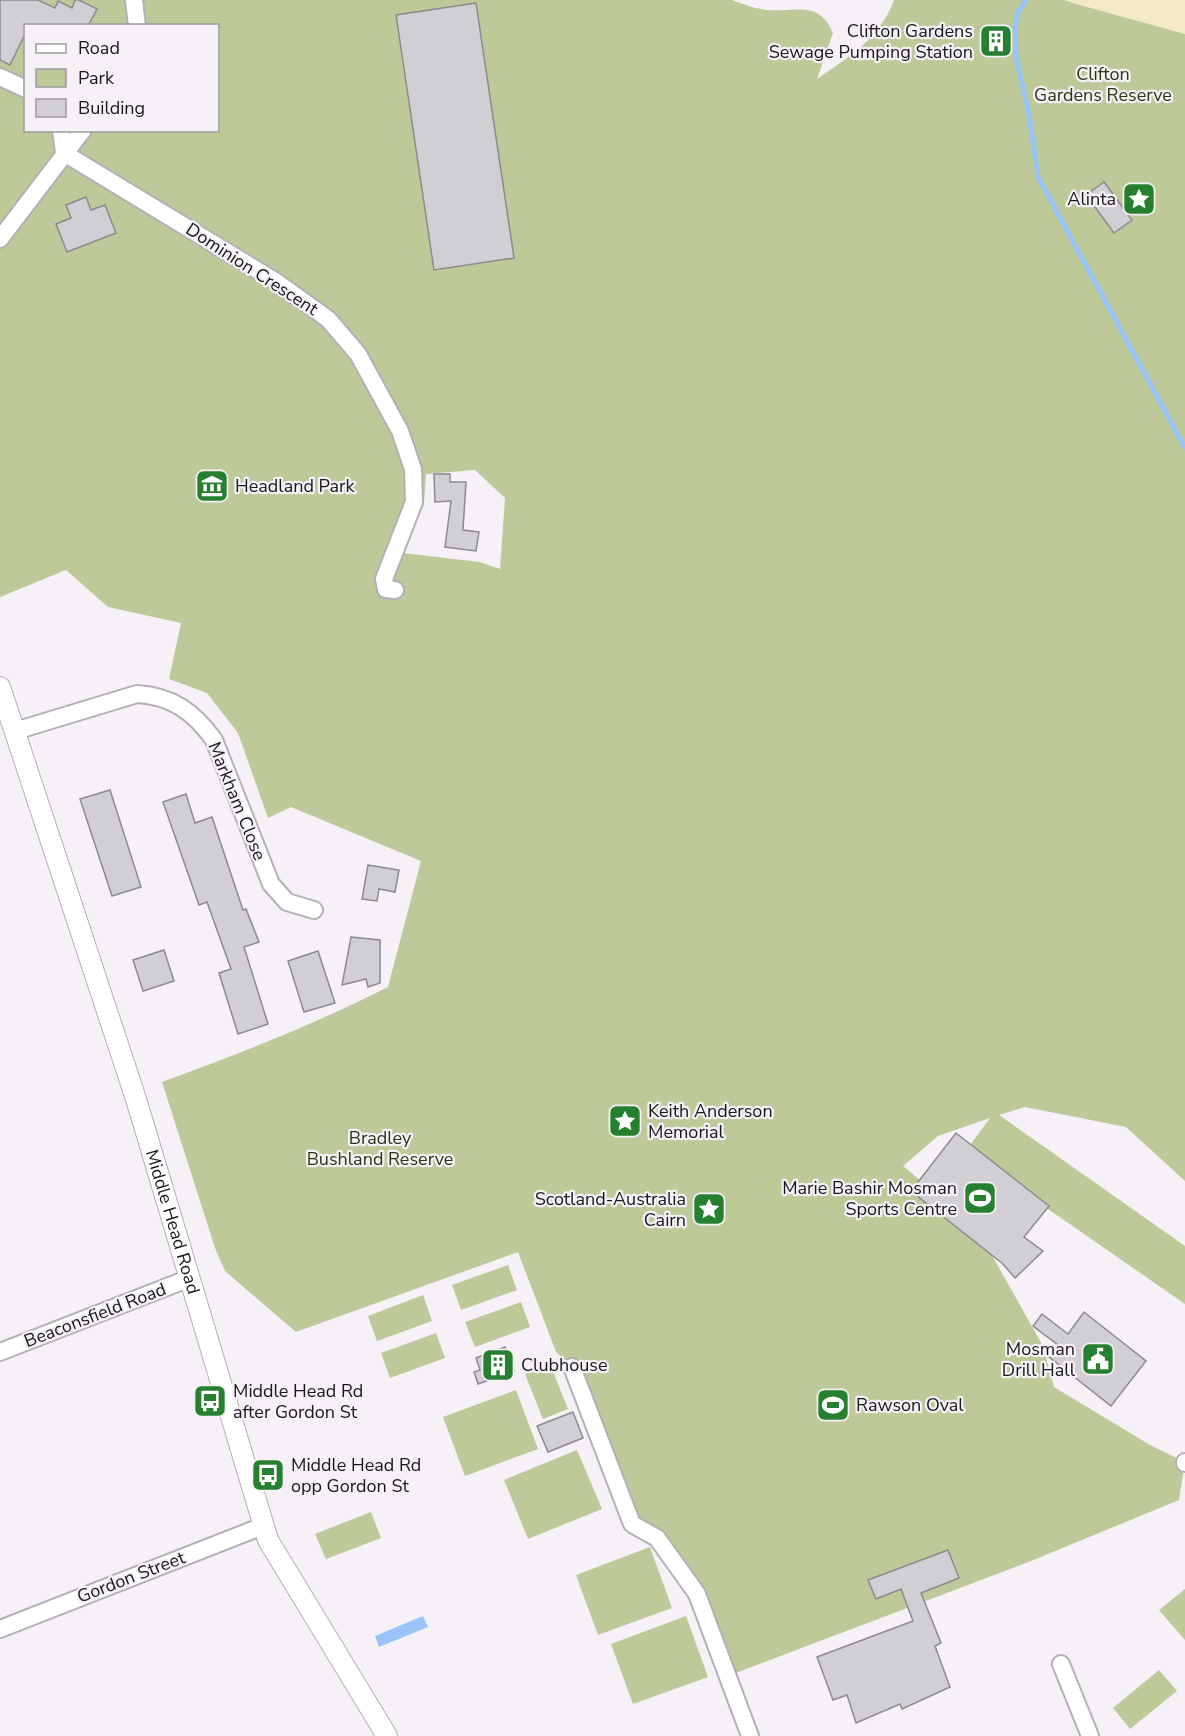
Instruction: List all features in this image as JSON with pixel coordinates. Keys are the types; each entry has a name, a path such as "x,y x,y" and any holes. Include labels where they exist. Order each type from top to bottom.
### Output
{"street":[{"path":"134,0 137,24"},
{"path":"0,77 24,89"},
{"path":"61,132 64,153"},
{"path":"0,239 81,132"},
{"name":"Dominion Crescent","path":"64,153 275,281 328,319 358,354 400,432 413,469 414,502 384,579 386,589 395,590"},
{"name":"Middle Head Road","path":"0,687 136,1099 262,1526 274,1555 387,1736"},
{"name":"Markham Close","path":"15,731 137,694 156,695 180,705 199,719 214,740 271,884 287,902 314,910"},
{"name":"Beaconsfield Road","path":"0,1352 190,1278"},
{"path":"572,1367 632,1524 657,1538 697,1594 750,1736"},
{"name":"Gordon Street","path":"0,1629 262,1526"},
{"path":"1061,1664 1090,1736"}],"green space":[{"path":"0,0 732,0 759,9 806,10 821,16 833,33 817,79 863,45 881,25 894,0 1185,0 1185,1181 1126,1127 1025,1107 999,1115 1185,1246 1185,1304 1038,1202 968,1148 990,1118 938,1136 903,1166 976,1227 1043,1346 1054,1387 1150,1445 1185,1462 1179,1500 1031,1561 728,1676 697,1594 657,1538 632,1524 572,1367 556,1352 518,1252 296,1332 225,1271 215,1248 162,1082 276,1038 388,987 421,861 291,807 268,818 238,733 207,693 169,679 181,623 108,607 66,570 0,597","holes":["475,470 505,498 500,569 480,562 403,553 424,504 426,474"]},
{"path":"508,1265 517,1290 461,1310 452,1285"},
{"path":"423,1295 432,1321 377,1341 368,1316"},
{"path":"521,1302 530,1327 475,1347 465,1322"},
{"path":"436,1333 445,1358 390,1378 381,1353"},
{"path":"550,1364 568,1409 543,1419 525,1374"},
{"path":"516,1390 538,1449 465,1476 443,1417"},
{"path":"577,1450 602,1509 528,1539 504,1480"},
{"path":"371,1512 381,1538 326,1559 315,1534"},
{"path":"650,1547 672,1608 598,1635 576,1575"},
{"path":"1185,1589 1185,1640 1159,1610"},
{"path":"686,1616 708,1677 633,1704 611,1644"},
{"path":"1159,1670 1177,1691 1130,1729 1113,1708"}],"sand":[{"path":"1064,0 1185,0 1185,34 1076,4"}],"water":[{"path":"423,1616 428,1627 379,1647 375,1636"}],"building":[{"path":"0,0 38,0 55,8 58,1 72,8 75,0 79,0 97,9 89,24 24,24 24,36 10,65 0,60"},
{"path":"476,3 514,258 434,270 396,15"},
{"name":"Clifton Gardens Sewage Pumping Station","path":"1004,30 1006,50 987,52 985,32"},
{"path":"1104,182 1132,220 1114,233 1086,195"},
{"path":"86,197 91,210 105,205 116,233 67,252 56,224 71,218 66,205"},
{"path":"434,474 450,474 450,482 466,482 463,530 479,532 476,551 445,547 451,501 435,502"},
{"path":"110,790 141,887 112,896 80,799"},
{"path":"186,794 195,823 212,817 243,910 246,909 259,942 244,947 268,1024 238,1034 219,973 231,969 207,902 199,905 163,802"},
{"path":"368,865 399,870 395,892 379,889 377,901 362,899"},
{"path":"351,937 380,940 380,983 368,987 366,979 342,985"},
{"path":"164,950 174,981 143,991 133,960"},
{"path":"318,951 335,1003 304,1012 288,961"},
{"name":"Marie Bashir Mosman Sports Centre","path":"956,1133 1049,1206 1024,1237 1043,1251 1015,1278 1003,1264 911,1191"},
{"name":"Mosman Drill Hall","path":"1084,1312 1146,1361 1111,1406 1049,1357 1058,1345 1033,1326 1042,1314 1068,1334"},
{"name":"Clubhouse","path":"505,1347 514,1371 478,1384 474,1372 480,1370 476,1358"},
{"path":"573,1412 583,1438 548,1452 537,1426"},
{"path":"948,1550 959,1578 921,1593 941,1643 935,1646 950,1687 902,1709 900,1704 856,1723 847,1695 833,1700 817,1657 913,1621 901,1589 876,1599 868,1580"}],"waterway":[{"path":"1026,0 1018,12 1015,26 1016,57 1029,114 1038,177 1185,448"}],"place":[{"name":"Clifton Gardens Sewage Pumping Station","path":"996,41"},
{"name":"Alinta","path":"1139,199"},
{"name":"Headland Park","path":"212,486"},
{"name":"Keith Anderson Memorial","path":"625,1121"},
{"name":"Marie Bashir Mosman Sports Centre","path":"980,1198"},
{"name":"Scotland-Australia Cairn","path":"709,1209"},
{"name":"Mosman Drill Hall","path":"1098,1359"},
{"name":"Clubhouse","path":"498,1365"},
{"name":"Middle Head Rd after Gordon St","path":"210,1401"},
{"name":"Rawson Oval","path":"833,1405"},
{"name":"Middle Head Rd opp Gordon St","path":"268,1475"}],"park label":[{"name":"Clifton Gardens Reserve","path":"1103,84"},
{"name":"Bradley Bushland Reserve","path":"380,1148"}]}
